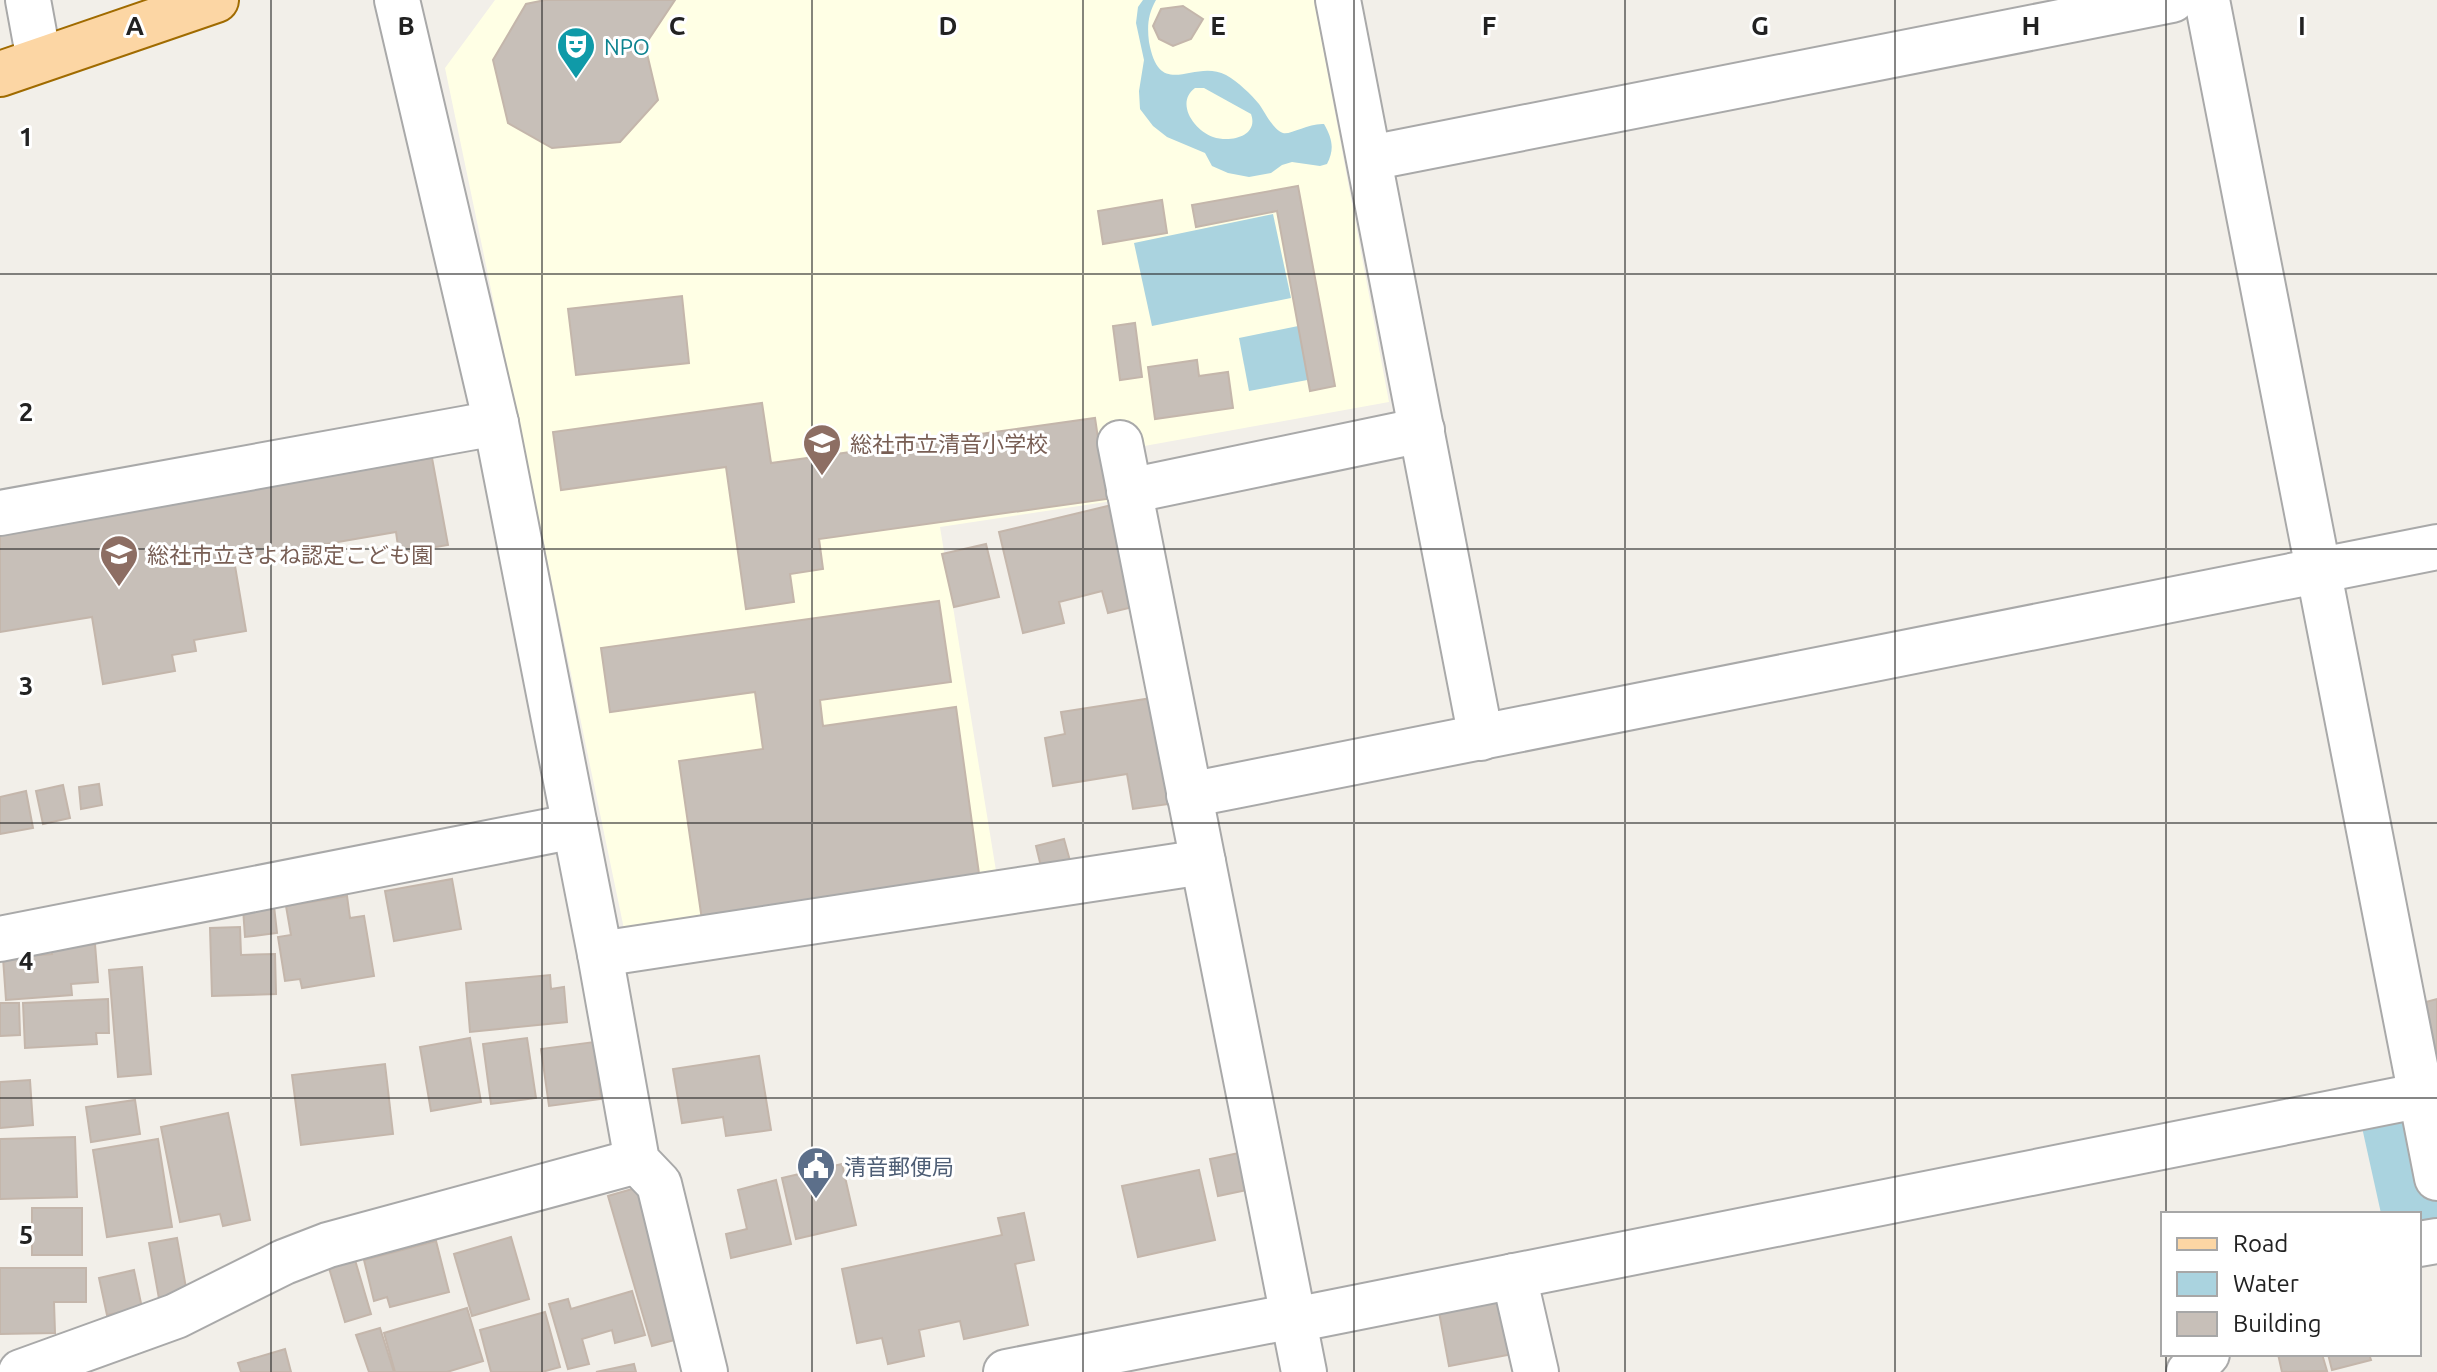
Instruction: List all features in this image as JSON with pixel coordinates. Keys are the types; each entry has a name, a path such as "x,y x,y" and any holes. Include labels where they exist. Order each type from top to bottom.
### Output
{"main road":[{"path":"20,67 216,0"}],"street":[{"path":"20,67 28,0"},
{"path":"397,0 496,423 600,954 637,1161 659,1184 705,1372"},
{"path":"1338,0 1481,738"},
{"path":"1370,158 2172,0"},
{"path":"2207,0 2318,571 2429,1094 2437,1178"},
{"path":"0,513 496,423"},
{"path":"1129,491 1422,430"},
{"path":"1120,443 1304,1372"},
{"path":"1189,795 2437,547"},
{"path":"0,939 575,826"},
{"path":"600,954 1203,862"},
{"path":"1006,1372 1514,1276 2429,1094"},
{"path":"21,1372 176,1316 284,1262 328,1245 637,1161"},
{"path":"1514,1276 1536,1372"},
{"path":"2189,1372 2205,1356"}],"shaded area":[{"name":"総社市立清音小学校","path":"495,0 1314,0 1389,402 1111,452 1119,500 940,527 998,883 624,929 445,68"}],"water":[{"path":"1143,0 1156,0 1150,15 1148,36 1154,60 1161,70 1179,75 1214,71 1226,75 1252,96 1273,125 1283,133 1324,124 1332,144 1327,164 1292,162 1271,173 1249,177 1228,173 1212,166 1205,153 1167,137 1153,126 1140,109 1139,91 1144,60 1136,23 1138,7","holes":["1195,88 1204,88 1251,114 1251,128 1247,133 1220,139 1199,128 1189,116 1187,101"]},
{"path":"1273,214 1291,298 1152,326 1134,243"},
{"path":"1308,324 1318,378 1249,391 1239,338"}],"building":[{"name":"NPO","path":"545,0 675,0 645,45 658,100 620,142 552,148 508,123 493,60 526,4"},
{"path":"1183,6 1203,19 1191,39 1173,46 1159,39 1153,26 1161,9"},
{"path":"1298,186 1335,386 1310,391 1277,211 1196,227 1192,205"},
{"path":"1162,200 1167,233 1103,244 1098,211"},
{"path":"682,296 689,363 576,375 568,309"},
{"path":"1135,323 1142,377 1120,380 1113,326"},
{"path":"1197,360 1199,376 1228,372 1233,408 1155,419 1148,367"},
{"path":"762,403 771,463 1095,418 1107,499 819,539 823,569 790,574 794,602 746,609 726,467 561,490 553,432"},
{"name":"総社市立きよね認定こども園","path":"432,458 448,545 399,553 396,532 234,560 246,631 194,640 196,651 172,655 175,671 103,684 92,617 0,632 0,532"},
{"path":"1116,504 1141,605 1108,613 1102,591 1059,602 1064,623 1023,633 999,532"},
{"path":"986,544 999,597 954,607 942,554"},
{"path":"939,601 951,682 820,700 823,726 956,707 980,881 702,920 679,761 763,749 755,692 610,712 601,648"},
{"path":"1152,698 1169,804 1133,809 1127,774 1053,786 1045,738 1065,734 1061,712"},
{"path":"99,784 102,805 81,809 79,787"},
{"path":"63,785 70,818 43,824 36,791"},
{"path":"26,791 33,828 0,834 0,797"},
{"path":"1064,839 1072,868 1043,875 1036,846"},
{"path":"452,879 461,929 394,941 385,891"},
{"path":"347,896 350,918 364,916 374,976 302,988 300,979 285,981 278,937 291,935 286,906"},
{"path":"274,906 277,933 245,937 243,908"},
{"path":"240,927 241,955 275,954 276,994 212,996 210,928"},
{"path":"95,944 98,982 71,984 72,995 6,1000 3,958 52,954 51,947"},
{"path":"142,967 151,1074 118,1077 109,970"},
{"path":"550,975 551,989 564,987 567,1022 470,1032 466,983"},
{"path":"108,999 109,1033 96,1033 97,1044 25,1048 23,1003"},
{"path":"2437,999 2437,1058 2426,1002"},
{"path":"0,1003 19,1003 20,1035 0,1036"},
{"path":"470,1038 481,1102 431,1111 420,1047"},
{"path":"527,1038 536,1098 491,1104 483,1044"},
{"path":"594,1042 601,1099 549,1106 541,1049"},
{"path":"759,1056 771,1130 726,1136 723,1117 682,1123 673,1069"},
{"path":"385,1064 393,1134 301,1145 292,1075"},
{"path":"30,1080 33,1125 0,1128 0,1082"},
{"path":"135,1100 140,1134 91,1142 86,1107"},
{"path":"228,1113 250,1220 223,1226 220,1214 180,1222 161,1127"},
{"path":"75,1137 77,1197 0,1199 0,1139"},
{"path":"158,1139 172,1227 107,1237 93,1150"},
{"path":"1239,1153 1247,1190 1218,1196 1210,1159"},
{"path":"842,1164 856,1225 796,1239 782,1178"},
{"path":"1199,1170 1215,1240 1138,1257 1122,1186"},
{"path":"776,1180 791,1244 731,1258 726,1234 747,1229 738,1190"},
{"path":"639,1187 682,1338 652,1346 608,1196"},
{"path":"32,1208 82,1208 82,1255 32,1255"},
{"path":"1024,1213 1034,1260 1015,1264 1028,1325 964,1339 960,1321 919,1330 924,1356 888,1364 882,1338 857,1343 842,1269 1002,1235 998,1218"},
{"path":"511,1237 529,1299 472,1316 454,1254"},
{"path":"177,1238 188,1299 160,1304 149,1243"},
{"path":"436,1241 449,1292 390,1307 387,1297 374,1301 364,1260"},
{"path":"355,1260 371,1314 345,1322 329,1268"},
{"path":"0,1268 86,1268 86,1302 54,1302 55,1333 0,1334"},
{"path":"134,1270 142,1308 107,1315 99,1278"},
{"path":"632,1291 645,1335 615,1343 612,1330 582,1339 589,1364 568,1369 549,1304 568,1299 571,1309"},
{"path":"1503,1301 1513,1354 1449,1366 1439,1312"},
{"path":"467,1308 483,1361 447,1372 395,1372 384,1333"},
{"path":"545,1312 560,1367 542,1372 491,1372 480,1330"},
{"path":"380,1328 394,1372 369,1372 356,1335"},
{"path":"285,1349 291,1372 241,1372 238,1363"},
{"path":"2278,1356 2323,1356 2327,1371 2282,1372"},
{"path":"2328,1356 2370,1356 2371,1360 2332,1370"},
{"path":"634,1364 636,1372 596,1372"}],"waterway":[{"path":"2413,1116 2397,1119 2418,1212"}],"place":[{"name":"NPO","path":"576,80"},
{"name":"総社市立清音小学校","path":"822,477"},
{"name":"総社市立きよね認定こども園","path":"119,588"},
{"name":"清音郵便局","path":"816,1200"}]}
